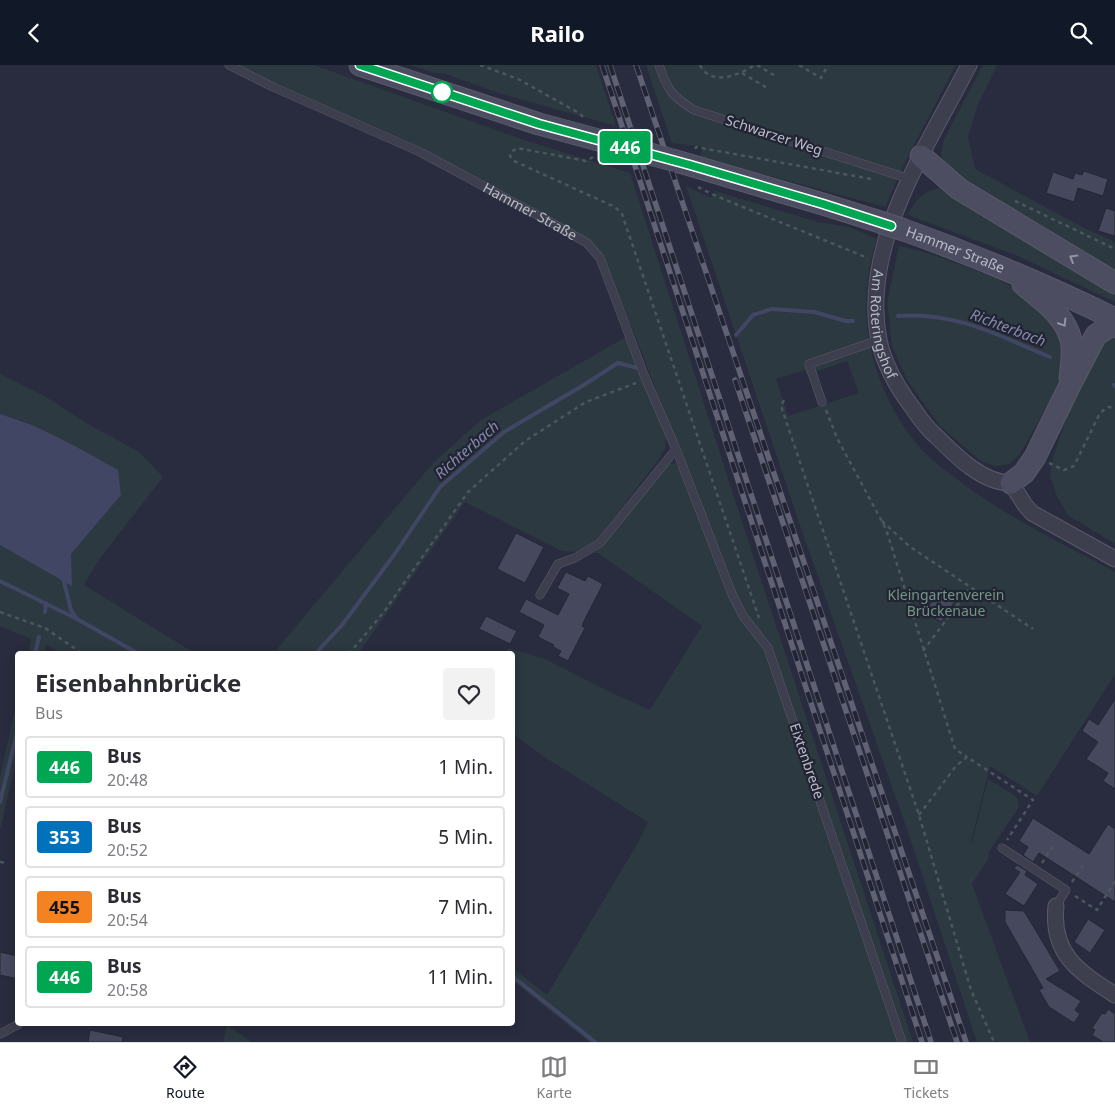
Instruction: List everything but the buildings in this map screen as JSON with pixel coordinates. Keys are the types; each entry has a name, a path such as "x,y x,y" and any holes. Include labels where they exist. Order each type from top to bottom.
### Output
{"main road":[{"name":"Hammer Straße","path":"360,65 539,124 676,161 904,230 1002,267 1073,298 1115,319"},
{"path":"921,156 959,189 1115,283"},
{"path":"1002,267 1049,305 1063,321 1072,341 1070,385"},
{"path":"1011,483 1024,473 1035,457 1096,335 1109,327 1115,326"}],"street":[{"name":"Am Röteringshof","path":"969,65 921,156 893,218 880,263 875,299 879,340 887,366 899,389 928,429 949,450 973,469 992,481 1011,483"},
{"path":"1011,483 1032,513 1115,559"},
{"path":"1056,906 1054,920 1057,936 1064,954 1076,968 1115,995"}],"lane":[{"name":"Hammer Straße","path":"229,65 273,87 420,152 554,223 587,243 600,258 691,491"},
{"name":"Schwarzer Weg","path":"659,65 664,80 675,98 694,110 910,179"},
{"path":"822,402 810,364 879,340"},
{"path":"540,595 558,564 575,559 600,543 676,449"},
{"name":"Eixtenbrede","path":"691,491 742,616 768,648 902,1042"},
{"path":"1002,848 1066,890 1056,906"},
{"path":"0,1034 16,1026"}],"path":[{"path":"480,65 518,79 579,113 585,120"},
{"path":"700,65 703,71 710,76 726,78 742,73 756,65 777,77"},
{"path":"799,65 821,78 828,65"},
{"path":"742,73 766,87"},
{"path":"609,143 586,161 517,149 511,152 510,156 514,161 608,204 619,210 622,214 760,623 760,638"},
{"path":"1014,200 1115,249"},
{"path":"351,651 383,613 468,491 525,441 586,402 646,379"},
{"path":"784,399 781,406 920,815 971,990 994,1042"},
{"path":"822,402 837,438 886,529 955,749 1033,800 1002,848"},
{"path":"1035,457 1064,470 1074,466 1100,413 1108,407 1115,408"},
{"path":"880,519 909,546 1034,629"},
{"path":"923,651 971,587"},
{"path":"0,612 45,628 79,651"},
{"path":"920,815 956,767 968,757"},
{"path":"1037,871 1055,843"},
{"path":"0,861 8,863"},
{"path":"1085,862 1066,890 1097,910 1115,881"}],"green space":[{"path":"238,65 314,65 521,139 630,173 913,1042 906,1042 770,646 746,615 735,593 602,256 589,240 423,150"},
{"path":"410,65 596,65 616,126 498,93 446,74"},
{"path":"646,65 956,65 904,164 885,207 700,157 703,147 672,143"},
{"path":"983,65 997,65 977,107 968,137 975,169 1084,228 1115,242 1115,270 974,190 944,165 941,154 944,139"},
{"name":"Kleingartenverein Brückenaue","path":"686,186 711,198 715,191 818,222 849,227 877,239 867,282 866,311 869,340 875,366 883,388 893,409 906,429 917,444 941,467 990,503 1115,572 1115,674 1037,796 990,766 971,842 988,779 1017,797 1019,807 988,853 990,856 972,884 1030,1042 977,1042 909,835 802,531","holes":["847,361 859,393 788,416 776,379 805,370 807,375"]},
{"path":"943,187 1115,289 1115,302 1018,256 908,215 921,196"},
{"path":"899,246 925,252 991,276 1017,289 1047,315 1065,347 1062,371 1051,399 1020,454 1009,464 995,466 982,462 940,426 907,380 892,346 887,302"},
{"path":"626,337 666,437 665,448 659,459 596,541 578,552 562,551 465,502 360,651 276,651 433,463 481,420"},
{"path":"1115,337 1115,544 1068,515 1057,496 1050,476 1053,457 1071,406 1101,344 1108,338"},
{"path":"0,374 46,397 88,424 139,452 163,477 98,561 84,585 191,651 58,651 46,645 45,651 29,651 31,639 0,626 0,545 12,550 71,554 121,495 23,421 0,414"},
{"path":"675,463 681,471 740,617 766,650 899,1042 589,1042 515,983 515,970 547,995 639,841 648,822 546,758 515,735 515,651 506,651 508,648 545,659 650,710 702,626 598,553 594,553 668,464"},
{"path":"15,709 15,766 0,830 0,777"},
{"path":"227,1026 228,1026 252,1042 223,1042"}],"water":[{"path":"0,414 46,431 118,470 121,495 71,554 72,586 0,545"}],"waterway":[{"name":"Richterbach","path":"736,335 753,315 772,309 814,312 846,321 853,321"},
{"name":"Richterbach","path":"898,316 919,315 958,321 995,333 1050,357"},
{"name":"Richterbach","path":"318,651 342,625 394,555 440,487 504,432 618,363 638,368"},
{"name":"Richterbach","path":"63,578 71,610 77,619 134,651"},
{"path":"0,581 77,619"},
{"path":"45,612 46,603"},
{"path":"36,651 39,637"},
{"path":"0,802 15,741"},
{"path":"515,978 595,1042"}],"railway":[{"path":"602,65 922,1042"},
{"path":"610,65 931,1042"},
{"path":"636,65 966,1042"},
{"path":"735,380 957,1042"}],"bus line":[{"name":"446","path":"360,65 539,124 690,165 891,226"}]}
